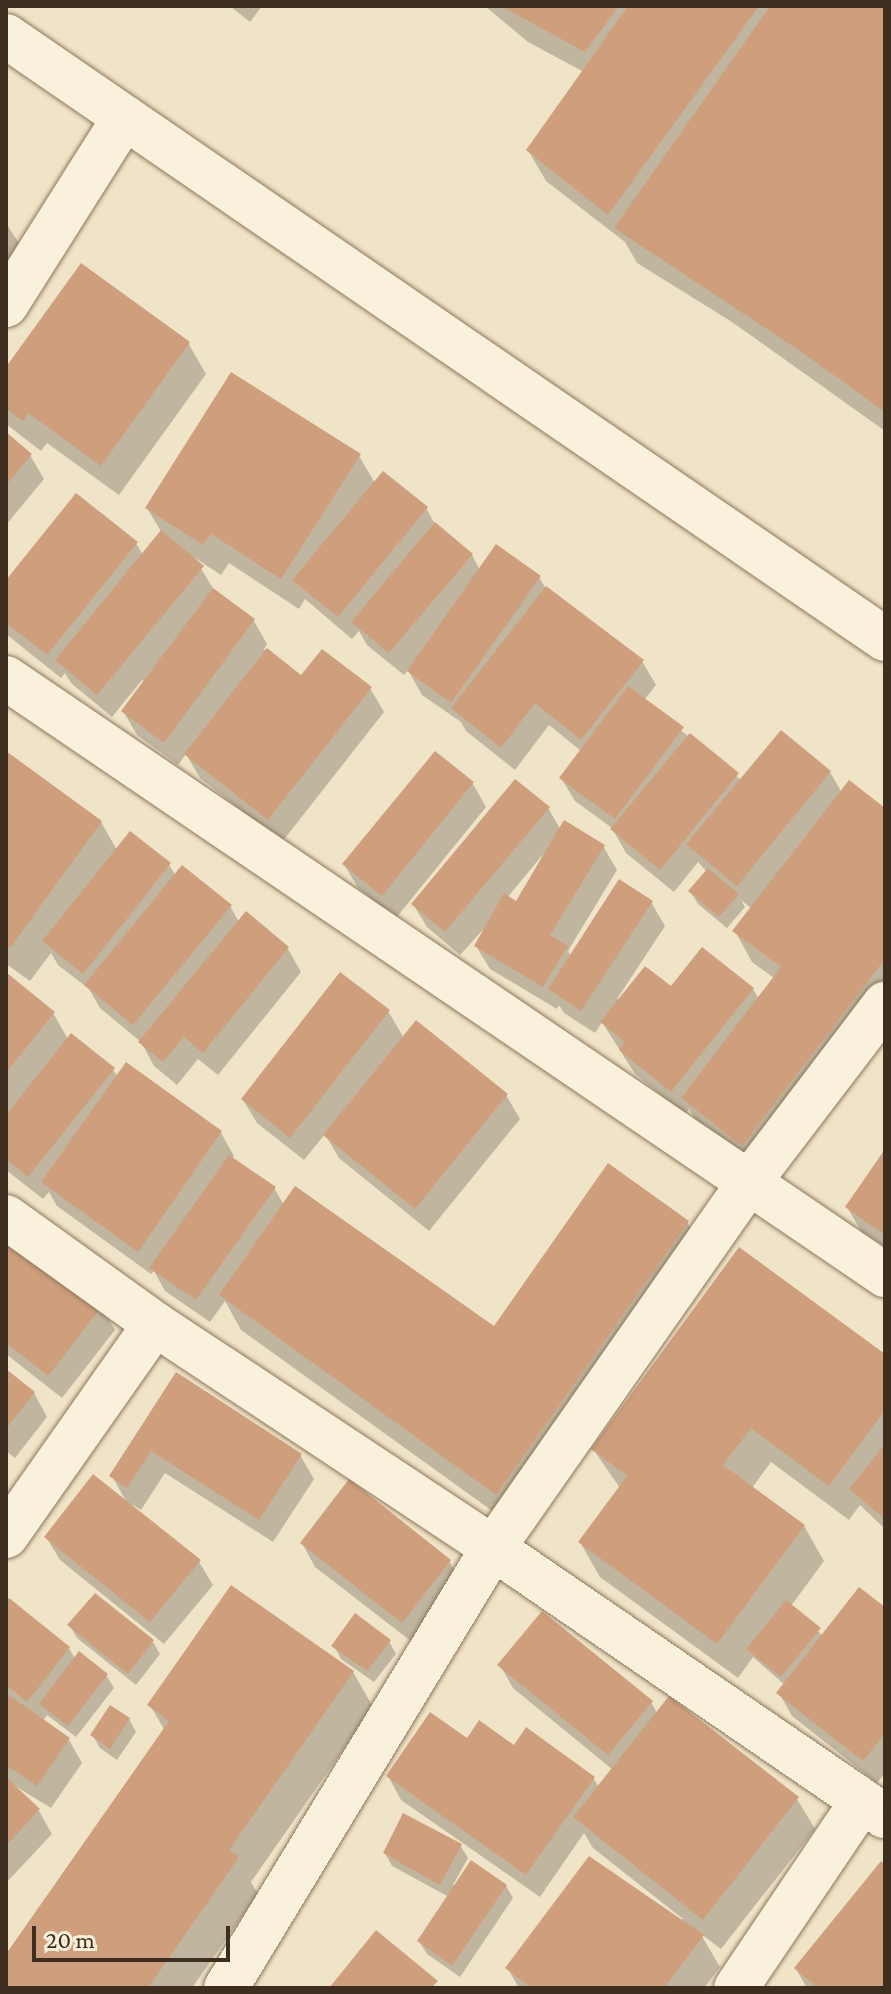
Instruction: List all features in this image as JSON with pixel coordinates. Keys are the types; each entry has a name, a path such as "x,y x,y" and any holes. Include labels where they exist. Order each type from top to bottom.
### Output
{"street":[{"path":"6,36 885,639"},
{"path":"6,305 125,117"},
{"path":"6,678 885,1275"},
{"path":"226,1988 493,1548 750,1181 885,1004"},
{"path":"6,1217 155,1324 493,1548 874,1808 736,1988"},
{"path":"6,1536 155,1324"}],"building":[{"path":"501,6 619,6 585,52"},
{"path":"628,6 759,6 608,215 526,150"},
{"path":"770,6 885,6 885,412 800,351 614,228"},
{"path":"81,263 190,342 101,466 28,413 23,421 6,409 6,367"},
{"path":"231,372 361,454 281,579 211,534 203,545 145,508"},
{"path":"6,432 32,454 6,485"},
{"path":"383,471 428,507 338,617 292,580"},
{"path":"76,493 138,542 47,655 6,623 6,580"},
{"path":"435,522 473,554 389,653 351,622"},
{"path":"161,530 204,566 97,695 55,660"},
{"path":"496,544 541,576 451,703 407,671"},
{"path":"546,586 644,660 581,740 535,703 501,748 451,708"},
{"path":"213,588 255,619 164,743 121,711"},
{"path":"267,648 301,675 322,649 372,687 268,820 184,754"},
{"path":"628,686 684,727 615,819 559,778"},
{"path":"781,730 831,771 737,886 686,844"},
{"path":"690,733 739,773 660,870 610,829"},
{"path":"6,751 102,821 10,948 6,945"},
{"path":"435,751 474,782 382,896 342,864"},
{"path":"515,779 550,807 445,932 411,904"},
{"path":"849,780 885,808 885,959 742,1146 681,1098 781,967 732,931"},
{"path":"564,820 605,845 550,935 568,946 543,987 474,946 504,893 516,901"},
{"path":"130,831 171,863 83,974 42,941"},
{"path":"182,865 232,905 133,1025 84,985"},
{"path":"708,868 739,894 719,917 688,891"},
{"path":"619,879 653,901 581,1011 548,989"},
{"path":"246,911 289,947 203,1053 184,1037 163,1062 138,1042"},
{"path":"702,947 754,988 671,1092 619,1050 625,1042 600,1022 645,966 671,986"},
{"path":"340,972 390,1010 290,1138 241,1099"},
{"path":"6,975 55,1012 6,1073"},
{"path":"416,1020 508,1094 415,1209 323,1135"},
{"path":"71,1033 115,1068 28,1177 6,1159 6,1115"},
{"path":"126,1062 222,1131 138,1252 41,1182"},
{"path":"885,1149 885,1235 845,1207"},
{"path":"229,1155 276,1187 196,1300 149,1268"},
{"path":"608,1163 689,1221 496,1495 219,1295 295,1186 494,1326"},
{"path":"6,1230 103,1305 48,1376 6,1343"},
{"path":"739,1247 885,1354 885,1410 829,1486 751,1428 723,1465 805,1525 717,1644 578,1542 627,1476 591,1449"},
{"path":"6,1369 35,1392 6,1429"},
{"path":"176,1372 302,1454 259,1520 151,1451 127,1488 109,1476"},
{"path":"885,1444 885,1519 849,1489"},
{"path":"93,1474 201,1560 150,1622 44,1537"},
{"path":"349,1479 451,1560 402,1623 300,1543"},
{"path":"231,1585 354,1671 229,1850 239,1857 148,1988 6,1988 6,1954 169,1721 147,1705"},
{"path":"859,1587 885,1607 885,1733 863,1761 776,1693"},
{"path":"95,1593 154,1640 128,1674 67,1625"},
{"path":"9,1598 70,1647 27,1702 6,1685 6,1602"},
{"path":"786,1600 821,1628 781,1677 746,1649"},
{"path":"542,1611 653,1701 608,1755 497,1665"},
{"path":"355,1613 391,1640 367,1671 331,1646"},
{"path":"79,1651 108,1674 68,1726 39,1704"},
{"path":"6,1693 70,1738 37,1786 6,1765"},
{"path":"669,1696 799,1797 703,1920 573,1817"},
{"path":"110,1705 130,1718 110,1749 90,1735"},
{"path":"430,1712 467,1738 479,1720 514,1745 526,1727 595,1777 526,1875 386,1776"},
{"path":"6,1777 40,1809 6,1846"},
{"path":"403,1813 462,1844 440,1885 383,1853"},
{"path":"589,1856 704,1935 664,1988 531,1988 505,1968"},
{"path":"471,1860 507,1885 452,1966 417,1941"},
{"path":"881,1861 885,1864 885,1988 818,1988 794,1968"},
{"path":"376,1930 438,1981 431,1988 329,1988"}]}
